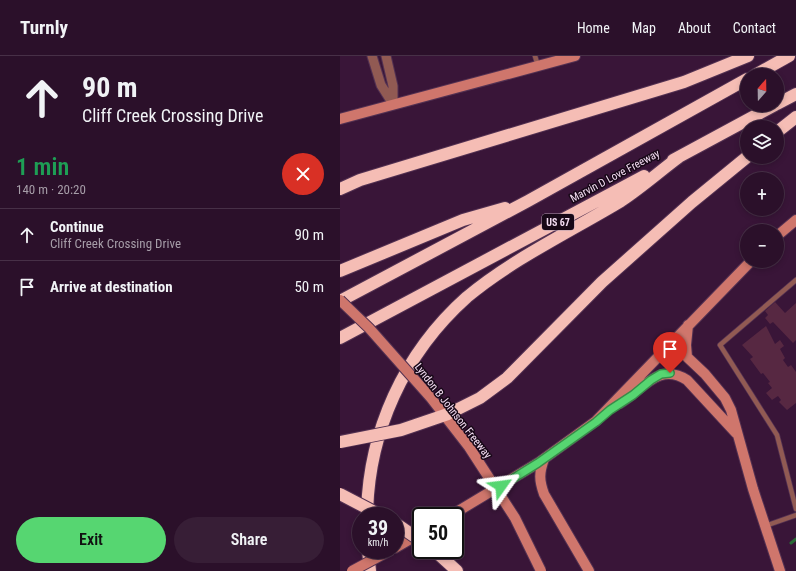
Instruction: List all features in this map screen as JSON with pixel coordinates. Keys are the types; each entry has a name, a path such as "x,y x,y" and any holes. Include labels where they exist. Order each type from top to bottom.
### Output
{"highway":[{"path":"340,189 360,180 684,82 748,56"},
{"path":"768,68 789,56"},
{"name":"Marvin D Love Freeway","path":"340,300 528,201 740,83"},
{"name":"Marvin D Love Freeway","path":"784,100 796,94"},
{"name":"Marvin D Love Freeway","path":"340,338 761,112"},
{"path":"784,126 796,117"},
{"path":"368,507 370,468 377,440 387,411 401,380 418,353 441,323 468,297 514,264 622,200 679,157"},
{"path":"340,442 401,430 448,414 480,398 507,378 602,282 692,202 740,163"},
{"path":"340,271 463,220 528,201"},
{"path":"340,494 365,507"},
{"path":"369,559 370,571"},
{"path":"444,559 457,571"}],"main road":[{"path":"340,119 575,56"},
{"path":"784,230 796,220"},
{"path":"464,508 544,459 596,422 610,410 744,268"},
{"name":"Lyndon B Johnson Freeway","path":"340,300 369,328 425,392 468,448 515,518 541,571"},
{"path":"688,326 686,345 687,357 705,374 725,398 731,410 737,434 780,571"},
{"path":"610,410 661,374 679,374 687,380 737,434"},
{"path":"544,459 540,470 539,480 544,494 589,571"},
{"path":"352,571 374,559"}],"street":[{"path":"372,56 381,85 393,104"},
{"path":"386,56 393,86 393,104"}],"lane":[{"path":"535,56 538,66"},
{"path":"796,280 720,345 777,435 796,509"},
{"path":"765,526 796,515"}],"building":[{"path":"775,302 785,313 796,303 796,340 793,343 773,322 770,324 765,318 768,315 765,311"},
{"path":"766,326 775,344 780,340 784,346 780,349 785,358 783,360 788,367 791,365 796,372 796,403 787,410 779,402 781,400 778,396 772,400 766,393 772,388 768,383 770,382 763,373 761,374 750,359 753,357 742,345"}],"waterway":[{"path":"791,543 796,539"}],"route":[{"path":"501,486 538,463 633,395 651,380 661,374 670,373"}]}
